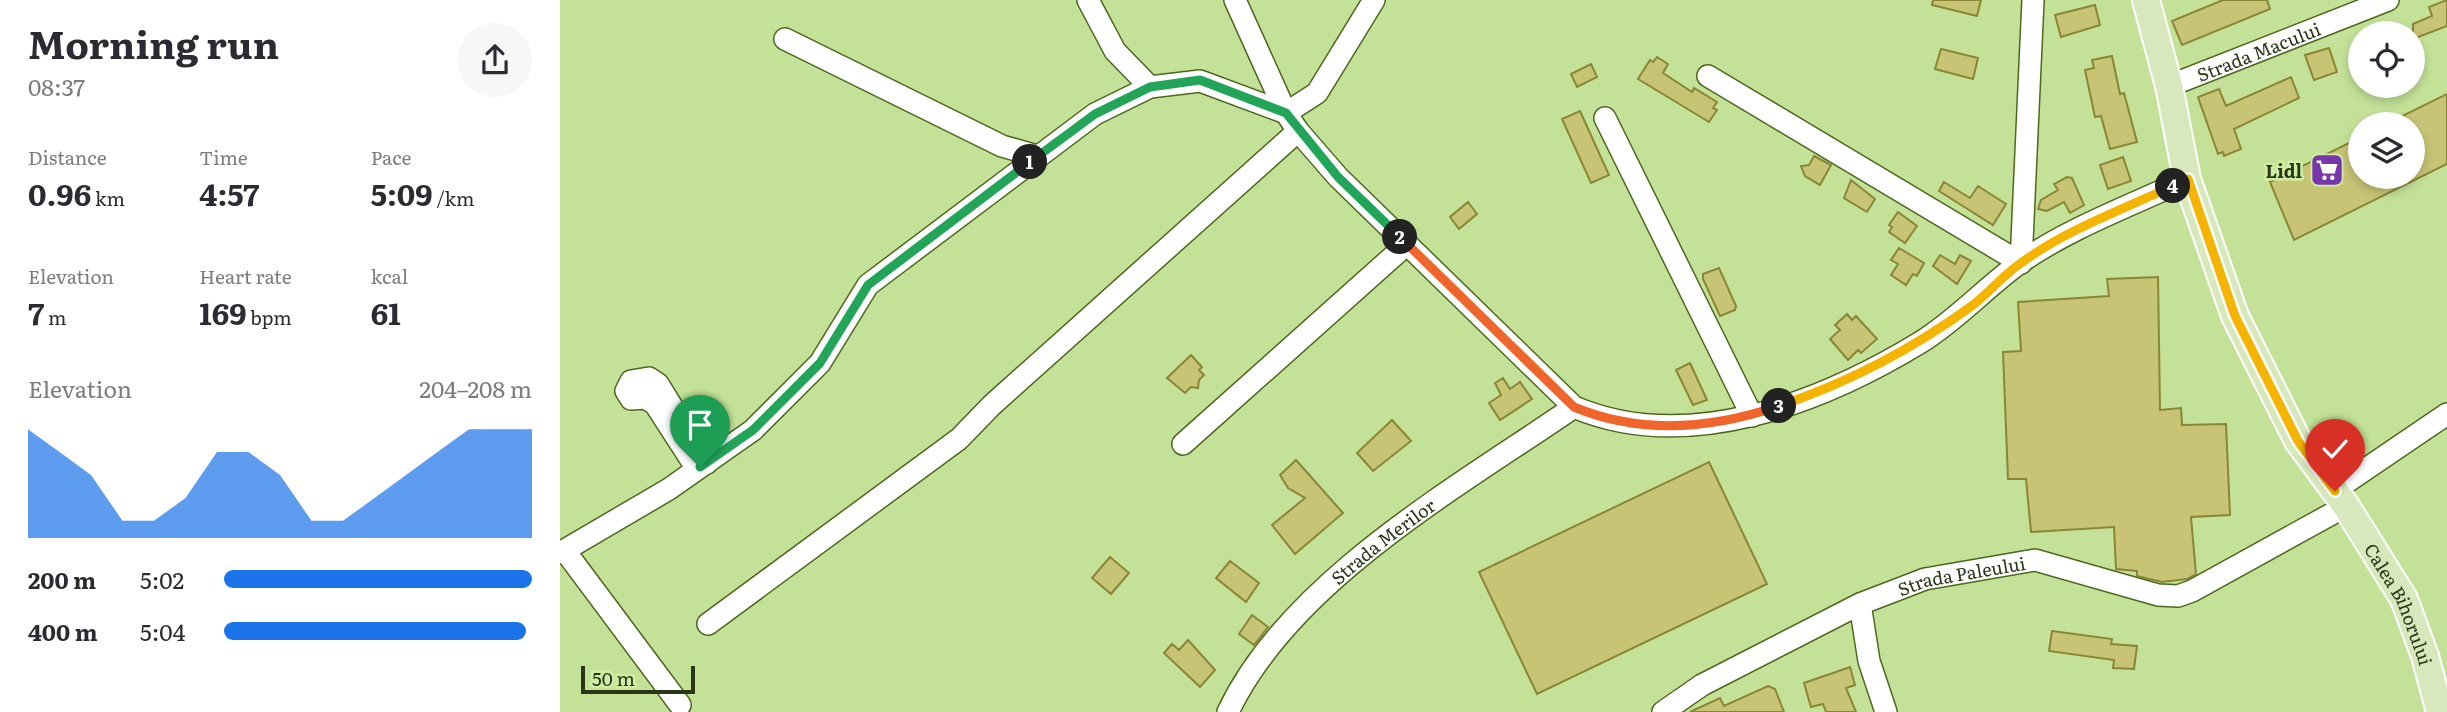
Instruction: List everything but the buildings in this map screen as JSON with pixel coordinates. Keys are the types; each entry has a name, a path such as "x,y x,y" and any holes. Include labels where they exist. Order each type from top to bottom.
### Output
{"main road":[{"name":"Calea Bihorului","path":"2146,0 2169,86 2188,179 2235,316 2298,441 2341,498 2404,599 2442,708"}],"street":[{"path":"1088,0 1115,51 1150,87"},
{"path":"1235,0 1286,113 1338,177 1574,407 1610,421 1645,427 1693,426 1752,416 1848,380 1922,341 1975,303 2021,262 2068,235 2188,179"},
{"path":"1286,113 1317,93 1374,0"},
{"path":"2021,262 2033,0"},
{"name":"Strada Macului","path":"2169,86 2388,0"},
{"path":"785,39 1002,146 1037,156"},
{"path":"1708,76 2021,262"},
{"path":"680,705 562,552 604,530 753,430 820,363 868,285 1095,114 1150,87 1200,80 1286,113"},
{"path":"1605,118 1752,416"},
{"path":"708,624 959,439 992,405 1298,131"},
{"path":"1183,444 1407,244"},
{"name":"Strada Merilor","path":"1228,712 1242,681 1297,617 1366,550 1574,407"},
{"name":"Strada Paleului","path":"1663,712 1702,685 1860,604 1924,579 2035,560 2139,591 2178,596 2192,591 2341,498 2447,414"},
{"path":"1860,604 1870,661 1886,712"}],"place":[{"name":"Lidl","path":"2327,170"}],"route":[{"path":"700,467 753,430 820,363 868,285 905,256 1095,114 1150,87 1200,80 1242,99 1286,113 1338,177 1574,407 1610,421 1645,427 1693,426 1752,416 1848,380 1922,341 1975,303 2021,262 2068,235 2188,179 2235,316 2273,397 2298,441 2335,491"}]}
